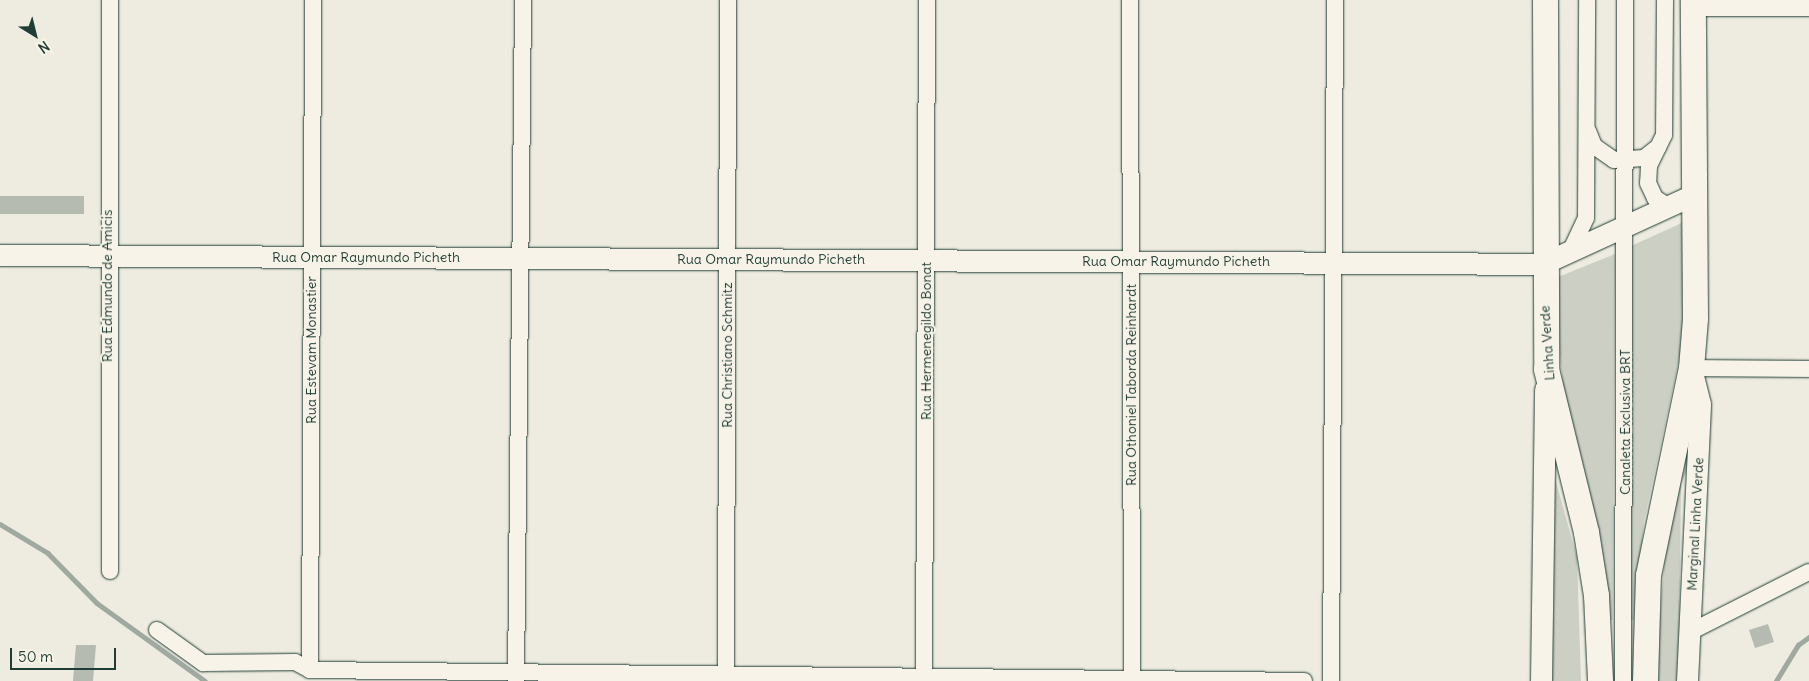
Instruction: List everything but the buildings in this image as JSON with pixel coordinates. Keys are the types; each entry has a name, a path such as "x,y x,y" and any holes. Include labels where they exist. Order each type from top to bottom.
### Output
{"highway":[{"name":"Linha Verde","path":"1545,0 1542,264 1546,369 1586,532 1596,595 1600,681"},
{"path":"1645,681 1648,575 1690,368 1695,318 1694,2"}],"main road":[{"path":"1694,2 1809,5"},
{"path":"1542,264 1695,194"},
{"name":"Rua Omar Raymundo Picheth","path":"0,255 1542,264"},
{"name":"Marginal Linha Verde","path":"1688,681 1700,404 1690,368"},
{"path":"1541,681 1546,369"}],"street":[{"name":"Rua Edmundo de Amicis","path":"110,0 106,256 110,571"},
{"name":"Rua Estevam Monastier","path":"310,670 313,0"},
{"path":"516,677 523,0"},
{"name":"Rua Christiano Schmitz","path":"726,678 728,0"},
{"name":"Rua Hermenegildo Bonat","path":"924,679 927,0"},
{"name":"Rua Othoniel Taborda Reinhardt","path":"1130,0 1132,680"},
{"path":"1331,681 1335,0"},
{"path":"1571,250 1586,218 1586,0"},
{"name":"Canaleta Exclusiva BRT","path":"1623,681 1627,225 1625,0"},
{"path":"1665,0 1664,135 1649,166 1648,183 1655,198 1668,206"},
{"path":"1586,124 1594,146 1614,160 1626,162 1644,158 1658,147"},
{"path":"1690,368 1809,369"},
{"path":"1690,632 1809,572"},
{"path":"157,630 203,663 295,662 310,670 516,677 1304,681"}],"shaded area":[{"path":"1684,222 1682,345 1644,522 1634,620 1628,620 1631,246"},
{"path":"1615,254 1613,620 1607,620 1566,414 1556,316 1558,277"},
{"path":"1693,421 1687,471 1681,483 1679,681 1655,681 1667,528"},
{"path":"1554,475 1577,557 1581,681 1549,681"}],"waterway":[{"path":"0,524 48,553 97,603 205,681"},
{"path":"1776,681 1798,645 1809,637"}]}
